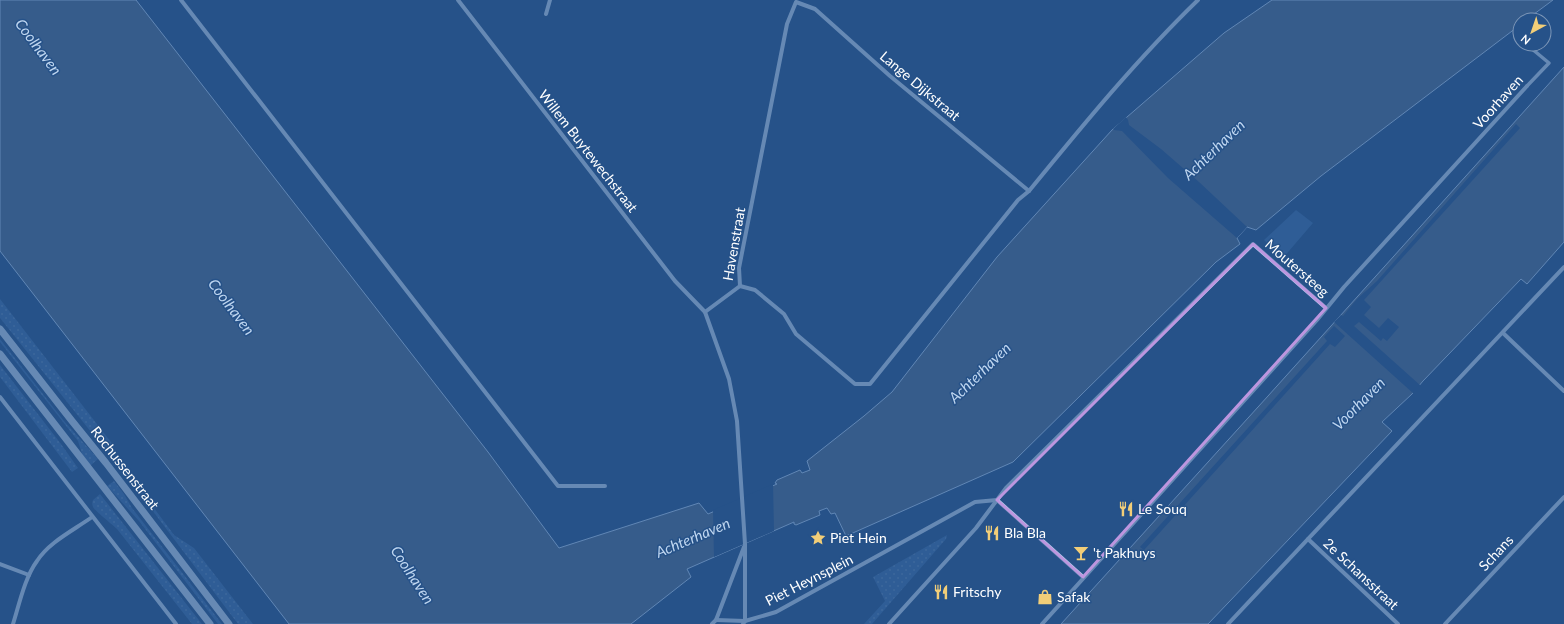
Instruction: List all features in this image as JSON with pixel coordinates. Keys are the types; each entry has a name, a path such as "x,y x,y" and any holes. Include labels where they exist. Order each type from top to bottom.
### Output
{"street":[{"path":"181,0 558,486 605,486"},
{"name":"Willem Buytewechstraat","path":"458,0 675,281 705,312"},
{"path":"546,14 550,0"},
{"path":"740,286 756,290 784,314 796,334 855,384 870,384 1018,200 1029,191 1106,98 1166,30 1198,0"},
{"name":"Havenstraat","path":"705,312 740,286 739,268 787,24 796,2"},
{"name":"Lange Dijkstraat","path":"796,2 815,10 890,76 1029,191"},
{"name":"Voorhaven","path":"1042,624 1549,63 1536,52"},
{"name":"Moutersteeg","path":"997,500 1006,488 1253,244 1326,308"},
{"path":"1228,624 1564,267"},
{"path":"705,312 729,379 737,421 745,544 744,623"},
{"name":"Rochussenstraat","path":"0,329 106,463 229,624"},
{"path":"1503,333 1564,391"},
{"name":"Rochussenstraat","path":"0,354 210,624"},
{"path":"0,397 176,624"},
{"name":"Schans","path":"1445,624 1564,497"},
{"path":"889,624 976,528 997,500 1083,577"},
{"name":"Piet Heynsplein","path":"716,620 744,623 776,612 975,502 997,500"},
{"path":"13,624 29,575 35,562 43,552 92,517"},
{"name":"2e Schansstraat","path":"1308,539 1398,624"},
{"path":"712,624 716,620 745,544"},
{"path":"0,564 29,575"}],"highlighted area":[{"path":"1253,244 1326,308 1083,577 997,500"}],"shaded area":[{"path":"1296,210 1313,223 1283,258 1264,240"},
{"path":"0,299 114,446 113,449 107,452 0,318"},
{"path":"0,339 64,421 98,459 90,466 82,454 78,441 0,342"},
{"path":"0,365 78,468 72,472 0,377"},
{"path":"131,477 174,535 194,548 253,624 238,624 129,480"},
{"path":"114,481 132,508 222,624 218,624 139,521 107,486"},
{"path":"100,494 202,624 192,624 117,529 94,509 92,504 93,500"},
{"path":"947,535 946,539 872,624 864,624 885,601 873,577"}],"water":[{"path":"0,0 136,0 488,452 559,548 699,503 708,514 777,484 775,483 777,480 800,470 802,473 810,470 807,461 892,392 997,257 1112,130 1224,33 1272,0 1553,0 1537,12 1512,12 1512,31 1321,176 1256,230 1247,227 1237,238 1240,244 1216,262 1013,462 846,536 835,513 831,514 827,508 819,511 820,515 796,525 794,522 687,569 691,577 631,624 289,624 0,251"},
{"path":"1564,67 1564,242 1527,284 1521,279 1412,394 1382,422 1392,431 1208,624 1061,624 1268,396"}],"pier":[{"path":"1126,117 1129,125 1161,149 1247,227 1237,238 1168,178 1122,131 1113,129"},
{"path":"1516,124 1520,128 1364,300 1371,307 1364,315 1379,328 1388,318 1399,327 1387,341 1383,338 1381,341 1359,322 1354,326 1421,386 1414,394 1334,322 1341,315 1343,316 1357,299 1377,281"},
{"path":"1334,326 1345,336 1335,347 1330,344 1144,550 1140,547 1327,341 1324,337"},
{"path":"773,484 774,531 714,557 713,510"}],"place":[{"name":"Le Souq","path":"1126,509"},
{"name":"Bla Bla","path":"992,533"},
{"name":"Piet Hein","path":"818,538"},
{"name":"'t Pakhuys","path":"1081,553"},
{"name":"Fritschy","path":"941,592"},
{"name":"Safak","path":"1045,597"}],"water label":[{"name":"Coolhaven","path":"38,47"},
{"name":"Achterhaven","path":"1214,150"},
{"name":"Coolhaven","path":"231,307"},
{"name":"Achterhaven","path":"980,373"},
{"name":"Achterhaven","path":"693,538"},
{"name":"Coolhaven","path":"412,575"}]}
